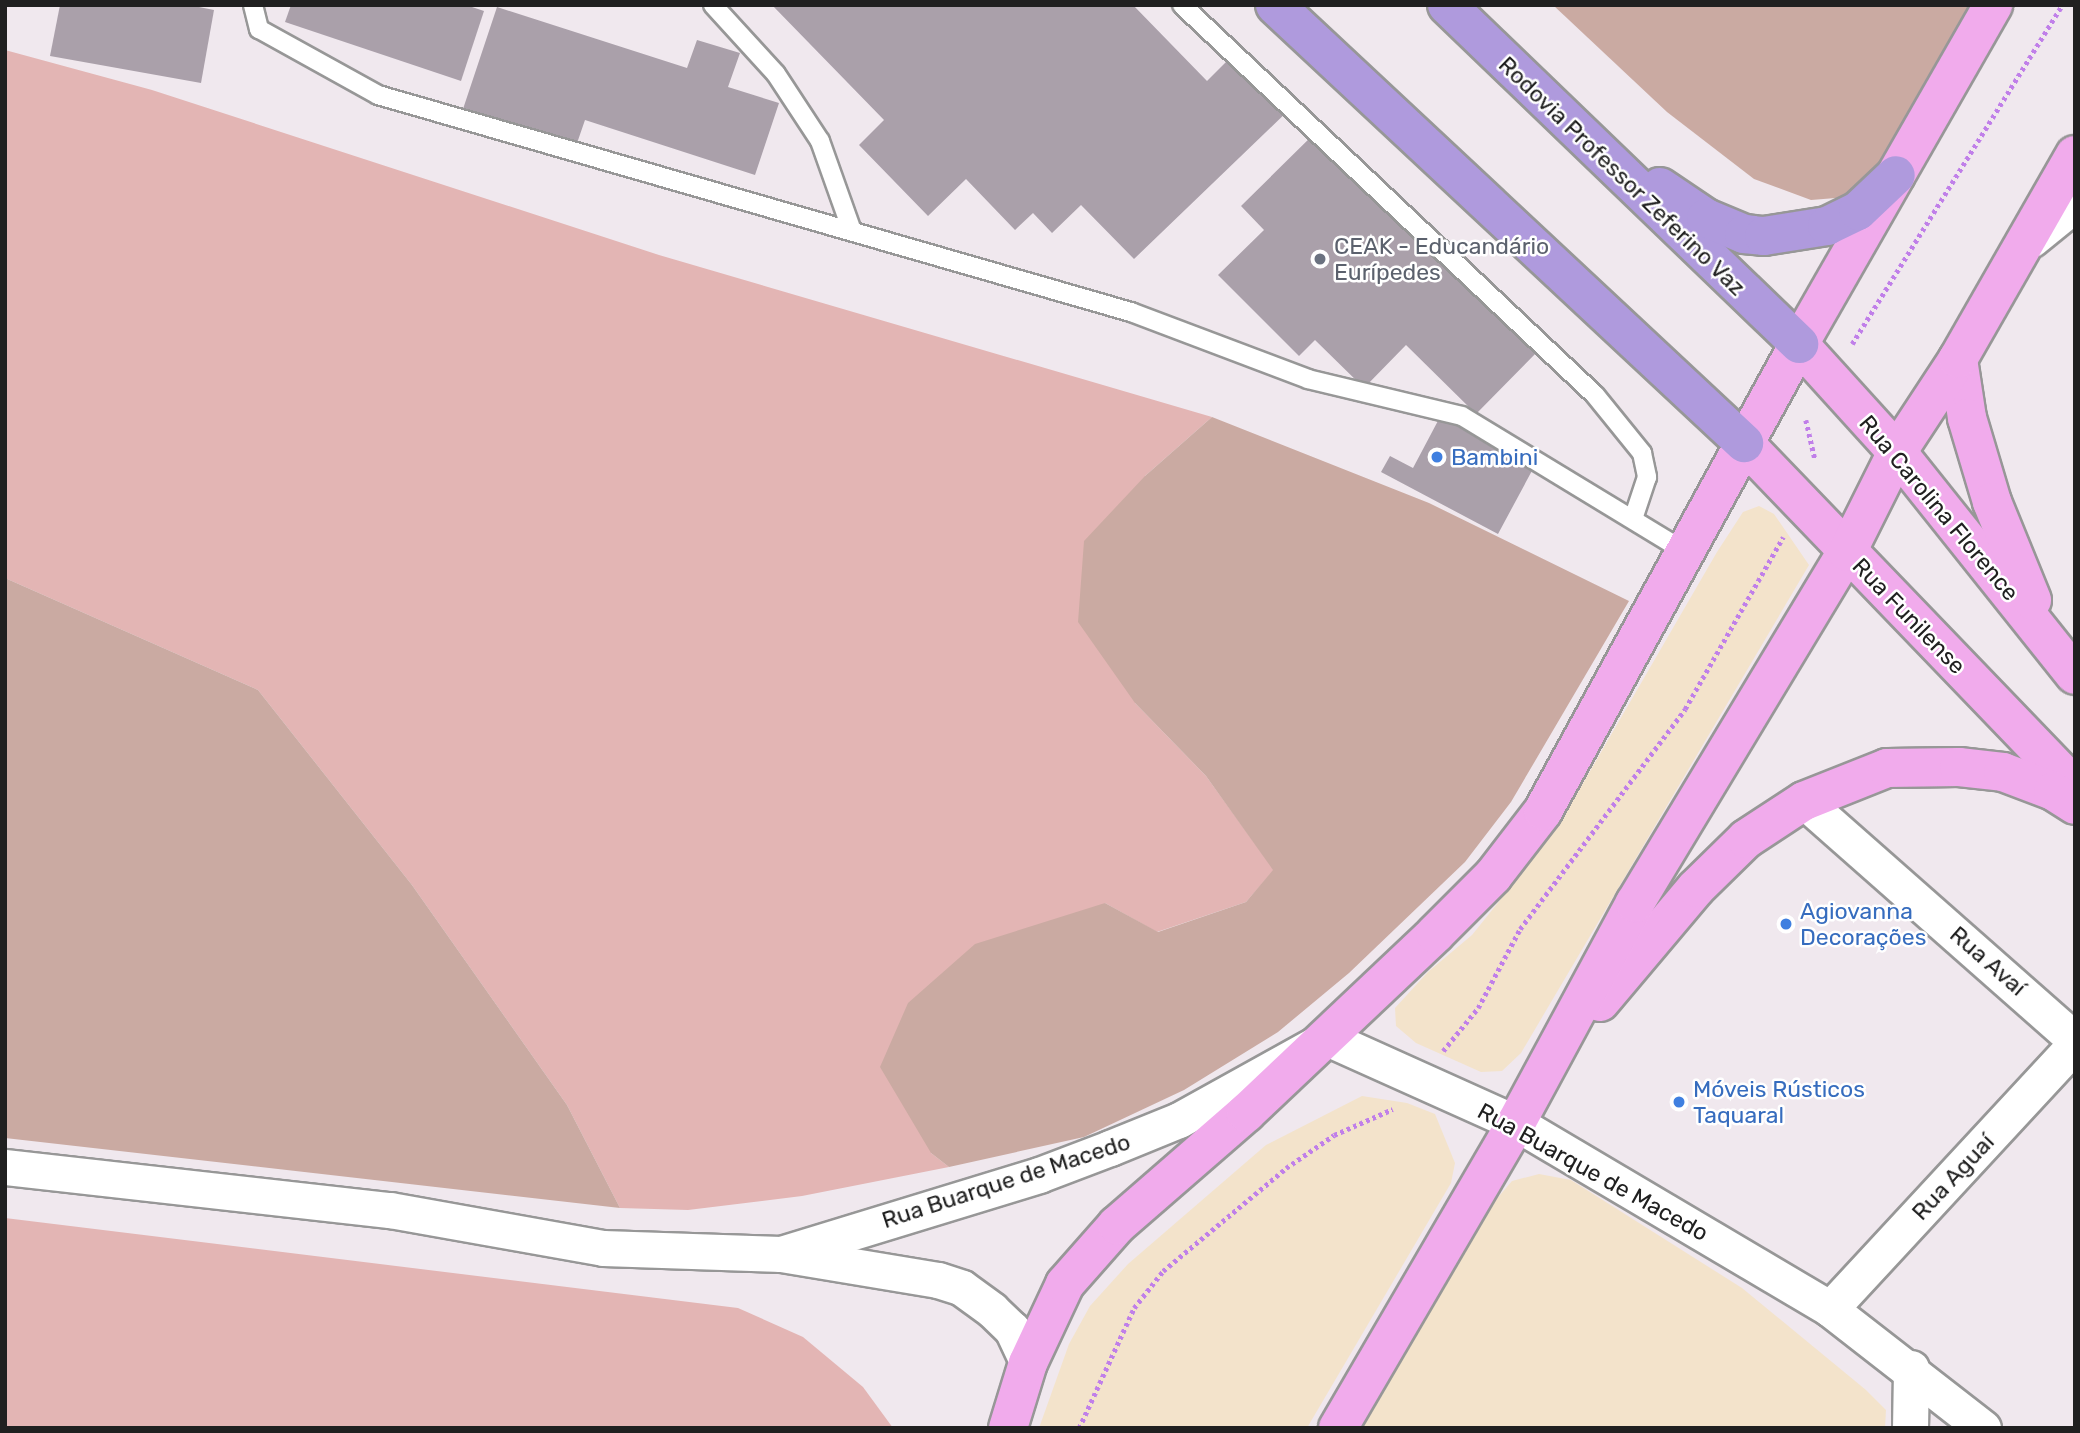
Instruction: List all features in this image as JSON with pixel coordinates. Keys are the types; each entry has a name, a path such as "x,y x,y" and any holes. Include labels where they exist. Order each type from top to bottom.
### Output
{"highway":[{"path":"1275,5 1744,443"},
{"name":"Rodovia Professor Zeferino Vaz","path":"1447,5 1547,106 1799,344"},
{"path":"1547,106 1686,206 1744,234 1787,235 1827,226 1858,211 1896,175"}],"main road":[{"path":"1008,1428 1028,1363 1065,1284 1117,1225 1327,1038 1493,876 1543,811 1687,553 1799,344 1993,5"},
{"path":"1338,1428 1516,1123 1635,904 1847,552 1897,452 1958,359 2075,156"},
{"name":"Rua Carolina Florence","path":"1799,344 1897,452 2075,675"},
{"path":"1958,359 1967,418 1992,502 2050,642"},
{"name":"Rua Funilense","path":"1744,443 2075,788"},
{"path":"1549,1062 1696,888 1746,839 1804,801 1887,768 1959,767 2003,772 2053,791 2075,805"}],"street":[{"path":"2022,248 2075,204"},
{"name":"Rua Avaí","path":"1804,801 2075,1042"},
{"name":"Rua Buarque de Macedo","path":"780,1254 1039,1175 1110,1148 1179,1120 1327,1038 1516,1123 1830,1309 1911,1368 1983,1428"},
{"name":"Rua Aguaí","path":"1830,1309 2075,1042"},
{"path":"5,1167 390,1210 603,1248 780,1254 962,1288 1012,1329 1028,1363"},
{"path":"1910,1428 1911,1368"}],"lane":[{"path":"253,5 259,29 378,95 1131,312 1308,379 1462,416 1687,553"},
{"path":"712,5 776,74 820,141 852,230"},
{"path":"1182,5 1595,395 1642,453 1647,477 1633,519"}],"shaded area":[{"path":"1553,5 1993,5 1896,175 1848,197 1811,200 1754,179 1667,112"},
{"path":"5,50 152,90 659,255 1212,417 1145,476 1135,703 1206,776 1274,870 1246,902 1157,932 1105,903 931,1153 949,1167 802,1196 688,1210 620,1208 567,1105 412,885 258,690 5,578"},
{"path":"1212,417 1429,503 1629,601 1511,802 1465,862 1349,973 1278,1032 1184,1090 1084,1137 949,1167 931,1153 880,1067 908,1003 975,944 1105,903 1158,932 1246,902 1273,870 1206,776 1135,703 1078,622 1084,541 1145,476"},
{"path":"1759,506 1774,514 1809,565 1521,1053 1502,1071 1481,1072 1416,1043 1396,1026 1395,1008 1428,972 1472,935 1571,804 1717,552 1743,512"},
{"path":"5,578 258,690 412,885 567,1105 620,1208 5,1138"},
{"path":"1362,1096 1407,1103 1435,1114 1455,1163 1451,1183 1307,1428 1039,1428 1069,1344 1090,1306 1128,1264 1266,1145"},
{"path":"1539,1174 1571,1180 1742,1288 1866,1390 1886,1410 1885,1428 1358,1428 1488,1209 1512,1181"},
{"path":"5,1218 738,1308 803,1337 863,1387 893,1428 5,1428"}],"building":[{"path":"60,5 189,5 214,10 201,83 50,56"},
{"path":"291,5 466,5 484,11 461,81 285,22"},
{"path":"772,5 1133,5 1207,81 1238,50 1293,106 1134,259 1081,205 1052,233 1033,213 1015,230 966,179 928,216 859,145 884,120"},
{"path":"497,7 687,68 697,40 740,53 728,87 779,103 755,175 585,120 575,149 462,112"},
{"path":"1319,129 1540,349 1476,414 1406,345 1364,388 1315,340 1299,356 1218,275 1264,230 1241,206"},
{"path":"1440,417 1534,467 1498,534 1381,472 1390,456 1413,468"}],"place":[{"name":"CEAK - Educandário Eurípedes","path":"1320,259"},
{"name":"Bambini","path":"1437,457"},
{"name":"Agiovanna Decorações","path":"1786,924"},
{"name":"Móveis Rústicos Taquaral","path":"1679,1102"}]}
